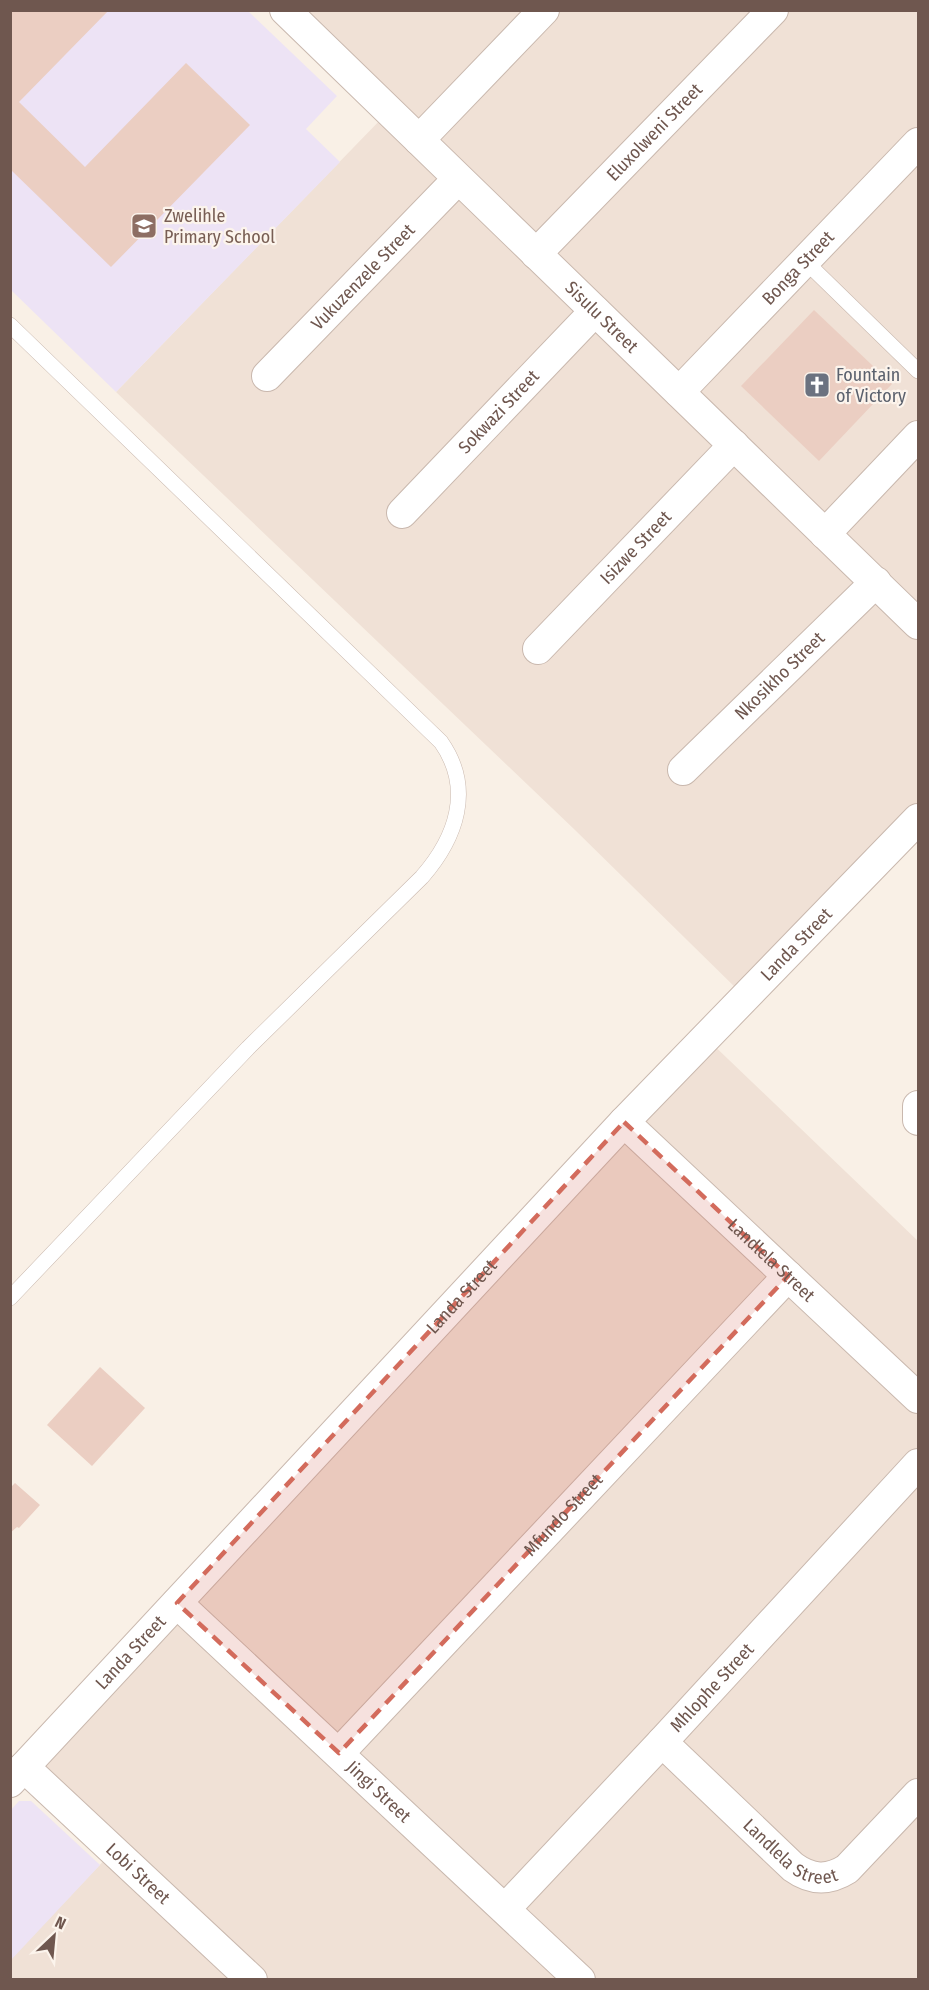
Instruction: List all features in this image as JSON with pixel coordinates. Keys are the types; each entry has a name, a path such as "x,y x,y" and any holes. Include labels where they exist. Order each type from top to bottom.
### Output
{"street":[{"name":"Sisulu Street","path":"285,10 918,624"},
{"path":"419,140 544,10"},
{"name":"Eluxolweni Street","path":"536,254 773,10"},
{"name":"Bonga Street","path":"679,392 918,143"},
{"name":"Vukuzenzele Street","path":"267,376 458,179"},
{"name":"Sokwazi Street","path":"402,513 595,310"},
{"path":"825,534 918,436"},
{"name":"Isizwe Street","path":"538,649 734,445"},
{"name":"Nkosikho Street","path":"683,770 876,582"},
{"name":"Landa Street","path":"17,1774 624,1122 918,819"},
{"name":"Landlela Street","path":"624,1122 918,1398"},
{"name":"Mfundo Street","path":"339,1753 788,1276"},
{"name":"Mhlophe Street","path":"505,1909 918,1464"},
{"name":"Jingi Street","path":"177,1603 580,1980"},
{"name":"Landlela Street","path":"662,1742 793,1867 804,1875 816,1878 838,1875 847,1869 918,1794"},
{"name":"Lobi Street","path":"17,1774 252,1980"}],"lane":[{"path":"805,261 918,371"},
{"path":"10,326 441,742 454,764 459,799 451,833 444,849 422,878 248,1048 10,1298"}],"highlighted area":[{"path":"624,1122 788,1276 339,1753 177,1603"}],"shaded area":[{"name":"Zwelihle Primary School","path":"10,11 248,11 337,96 306,129 340,162 116,392 11,290"},
{"path":"278,11 918,11 918,816 743,995 575,830 116,392 385,115"},
{"path":"704,1036 918,1241 918,1979 11,1980 10,1960 112,1852 21,1767"},
{"path":"19,1801 31,1801 100,1865 11,1960 11,1810"}],"building":[{"path":"10,10 109,10 19,102 85,167 186,63 250,125 111,267 10,169"},
{"name":"Fountain of Victory","path":"814,310 892,384 819,461 741,386"},
{"path":"100,1367 145,1408 92,1466 47,1425"},
{"path":"15,1483 40,1505 19,1528 17,1527 10,1533 10,1488"}],"place":[{"name":"Zwelihle Primary School","path":"144,226"},
{"name":"Fountain of Victory","path":"817,385"}]}
